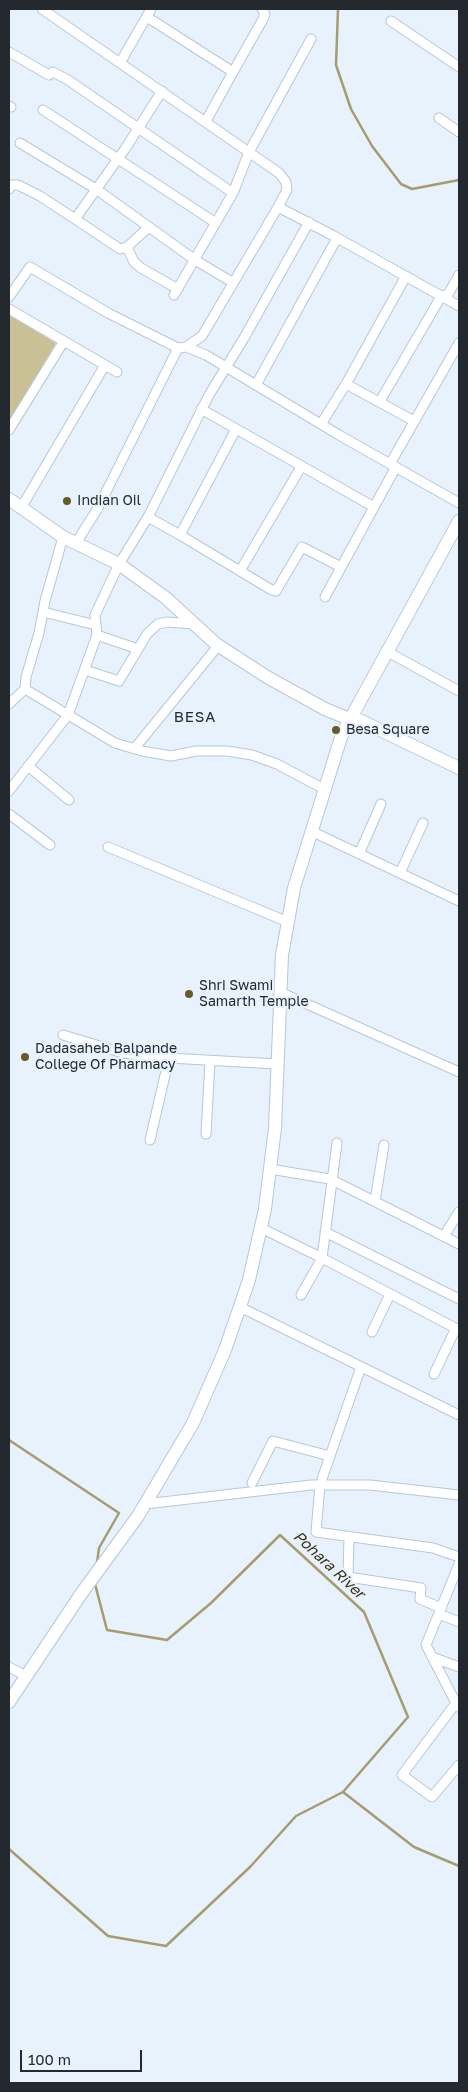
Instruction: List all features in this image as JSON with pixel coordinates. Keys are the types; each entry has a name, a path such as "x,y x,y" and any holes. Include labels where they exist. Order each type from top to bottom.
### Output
{"street":[{"path":"42,9 280,173 286,182 287,190 202,336 182,347 98,508 76,543"},
{"path":"206,122 265,11"},
{"path":"120,62 149,13 233,72"},
{"path":"391,21 459,67"},
{"path":"127,247 134,262 176,292 233,193 249,152 310,39"},
{"path":"9,52 49,75 53,72 68,80 233,193"},
{"path":"75,220 162,91"},
{"path":"43,110 118,158 152,183 216,223"},
{"path":"440,118 459,132"},
{"path":"20,143 96,189 195,260 232,282"},
{"path":"9,189 11,185 18,184 46,200 112,246 120,249 127,247 149,227"},
{"path":"278,207 459,306"},
{"path":"9,791 68,715 85,670 96,630 95,615 119,564 148,517 201,409 244,338 308,222"},
{"path":"256,385 337,238"},
{"path":"9,297 30,267 108,313 206,356 459,503"},
{"path":"380,401 459,275"},
{"path":"321,424 346,384 406,276"},
{"path":"9,309 117,372"},
{"path":"9,430 64,341"},
{"path":"325,597 374,506 414,421 459,343"},
{"path":"21,508 105,365"},
{"path":"346,384 414,421"},
{"path":"201,409 374,506"},
{"path":"180,535 236,429"},
{"path":"240,571 301,466"},
{"path":"9,499 63,537 119,564 166,598 218,646 267,677 325,709 350,718 459,768"},
{"path":"148,517 276,591 302,547 341,567"},
{"path":"9,1702 81,1594 138,1516 193,1423 225,1350 249,1280 261,1228 270,1169 276,1128 282,955 294,888 342,734 459,521"},
{"path":"9,702 25,689 26,677 63,537"},
{"path":"43,612 96,630 138,649"},
{"path":"85,670 118,681 147,634 158,624 168,622 193,624"},
{"path":"134,749 218,646"},
{"path":"388,652 459,691"},
{"path":"25,689 115,743 134,749 171,756 204,751 227,751 252,755 277,764 324,789"},
{"path":"28,766 70,800"},
{"path":"359,854 381,804"},
{"path":"9,814 50,846"},
{"path":"400,873 423,823"},
{"path":"311,831 459,901"},
{"path":"108,847 288,922"},
{"path":"280,992 459,1072"},
{"path":"63,1035 123,1053 210,1061 277,1064"},
{"path":"150,1140 169,1058"},
{"path":"206,1134 210,1061"},
{"path":"301,1295 322,1258 337,1143"},
{"path":"375,1201 384,1145"},
{"path":"270,1169 332,1180 459,1244"},
{"path":"444,1236 459,1212"},
{"path":"261,1228 458,1329 434,1374"},
{"path":"325,1232 459,1299"},
{"path":"372,1332 390,1294"},
{"path":"240,1307 459,1415"},
{"path":"361,1367 321,1482 316,1532 433,1548 459,1557"},
{"path":"252,1484 273,1441 330,1456"},
{"path":"145,1504 321,1482 370,1485 459,1495"},
{"path":"349,1537 348,1577 421,1588 420,1599 459,1622"},
{"path":"459,1564 426,1645 458,1706 402,1775 432,1797 459,1765"},
{"path":"432,1657 459,1667"},
{"path":"9,1667 26,1676"}],"shaded area":[{"path":"9,315 56,343 9,422"}],"waterway":[{"path":"338,9 336,65 351,109 372,146 401,184 412,189 459,180"},
{"name":"Pohara River","path":"9,1440 119,1513 99,1548 97,1563"},
{"name":"Pohara River","path":"95,1584 107,1630 167,1640 211,1603 280,1535 364,1612 408,1717 343,1792 414,1847 459,1866"},
{"path":"9,1849 108,1936 166,1946 250,1867 296,1816 343,1792"}],"place":[{"name":"Indian Oil","path":"67,501"},
{"name":"Besa Square","path":"336,730"},
{"name":"Shri Swami Samarth Temple","path":"189,994"},
{"name":"Dadasaheb Balpande College Of Pharmacy","path":"25,1057"}],"district":[{"name":"BESA","path":"195,717"}]}
